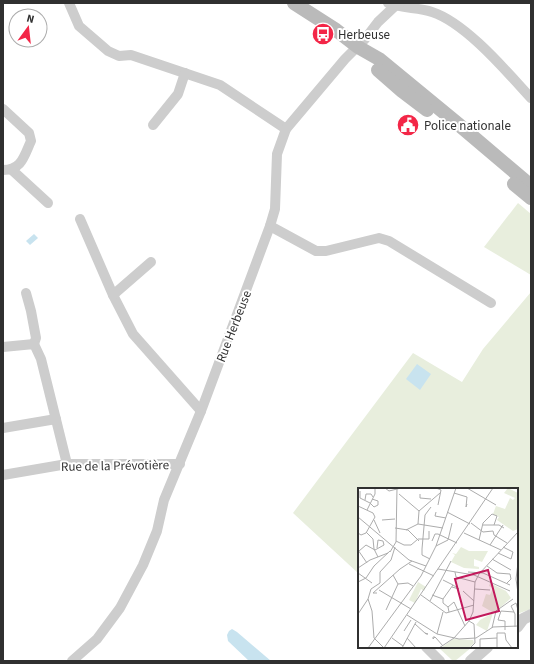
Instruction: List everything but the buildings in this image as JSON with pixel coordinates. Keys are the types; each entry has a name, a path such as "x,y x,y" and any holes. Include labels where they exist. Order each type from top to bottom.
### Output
{"main road":[{"path":"294,3 336,30 358,47 379,59 531,186"},
{"path":"358,47 373,66 402,91 441,120 531,198"}],"street":[{"path":"69,3 79,26 108,50 119,56 131,55 220,85 286,129"},
{"path":"394,4 423,9 431,7 465,32 492,56 531,98"},
{"name":"Rue Herbeuse","path":"72,661 97,639 120,608 131,590 157,531 164,500 171,480 180,464 201,411 270,226 275,209 277,154 286,129 394,4"},
{"path":"153,125 178,94 185,73"},
{"path":"3,109 29,133 31,141 18,166 7,170"},
{"path":"7,170 48,203"},
{"path":"80,219 133,334 201,411"},
{"path":"270,226 316,251 326,251 379,238 389,241 491,303"},
{"path":"114,295 152,262"},
{"path":"26,293 36,338 34,344 41,359 67,464"},
{"path":"3,347 34,344"},
{"path":"3,428 56,419"},
{"name":"Rue de la Prévotière","path":"3,475 67,464 180,464"},
{"path":"518,626 523,619 531,615"},
{"path":"518,627 531,624"},
{"path":"427,648 440,661"},
{"path":"471,661 486,648"}],"green space":[{"path":"518,203 531,214 531,275 484,247"},
{"path":"531,292 531,609 518,614 518,488 358,488 358,573 293,513 413,353 462,382 483,349"},
{"path":"439,648 471,648 455,661 453,661"}],"water":[{"path":"34,234 38,238 30,245 26,241"},
{"path":"417,364 431,374 420,390 406,379"},
{"path":"232,629 271,661 249,661 228,641 227,635"}],"place":[{"name":"Herbeuse","path":"323,34"},
{"name":"Police nationale","path":"408,125"}]}
